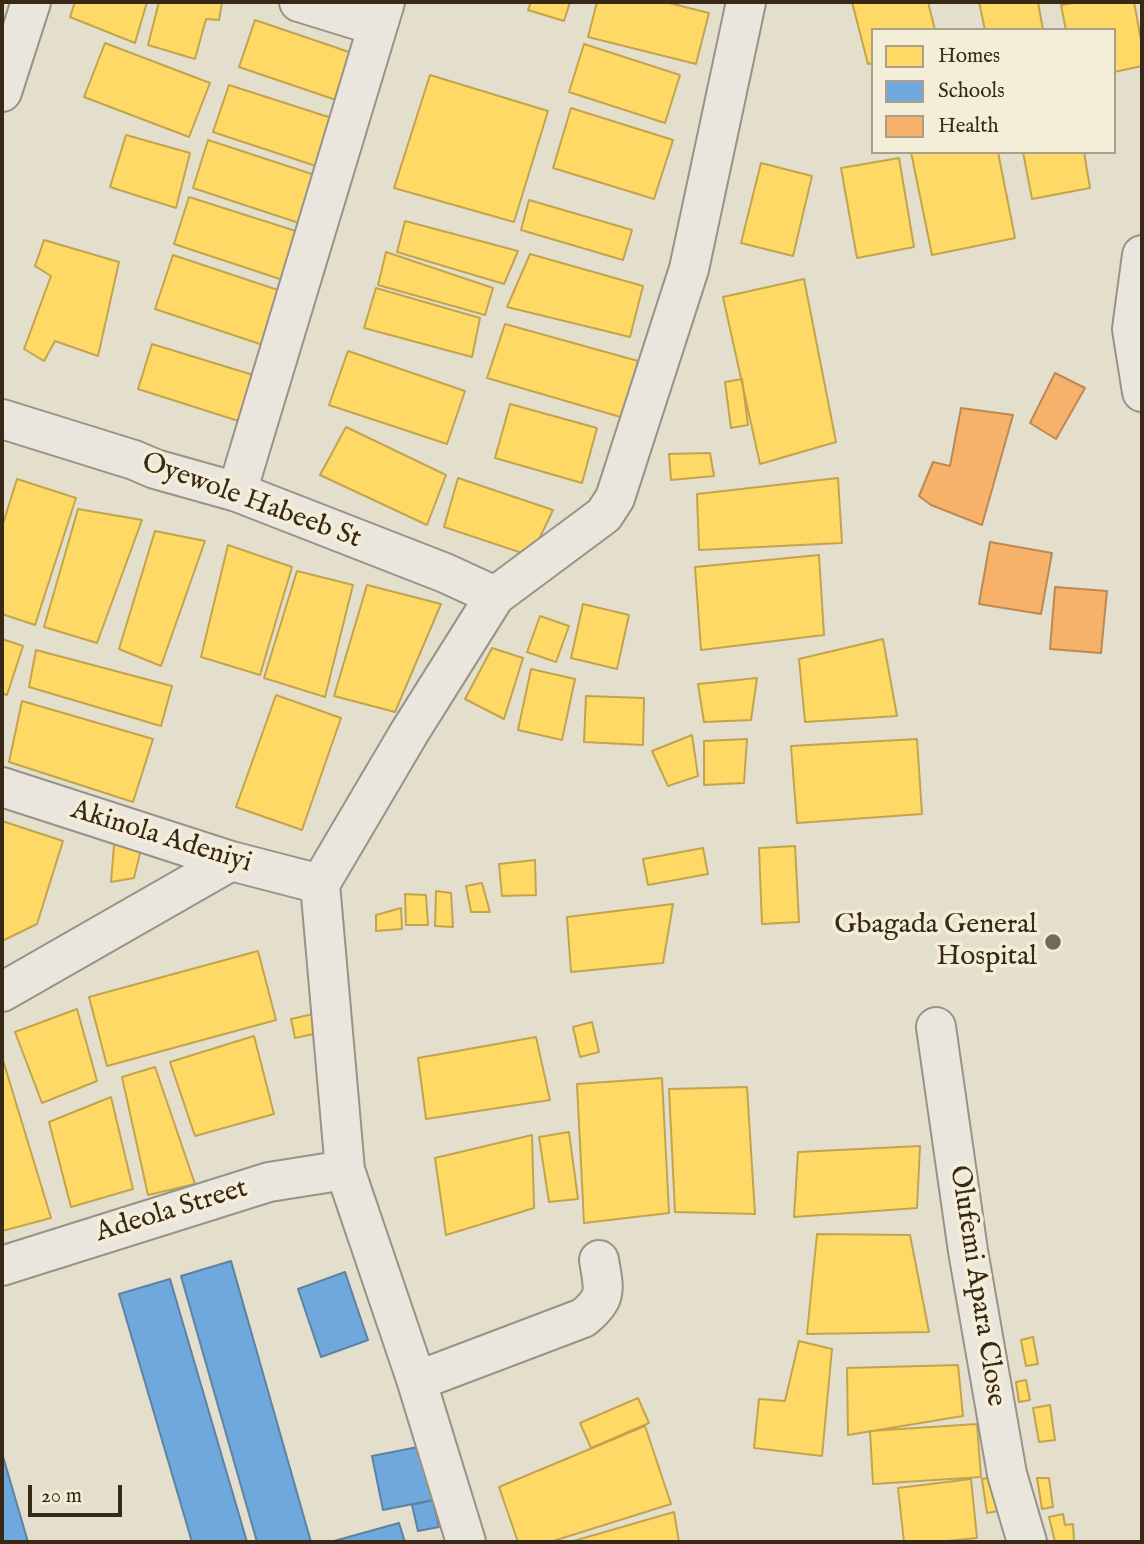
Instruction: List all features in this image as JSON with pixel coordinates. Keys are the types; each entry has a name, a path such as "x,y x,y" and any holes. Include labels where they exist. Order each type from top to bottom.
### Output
{"street":[{"path":"2,92 31,2"},
{"path":"237,492 381,14 299,2"},
{"path":"466,1542 416,1379 345,1170 320,884 409,733 495,596 604,515 615,498 689,269 746,2"},
{"path":"1142,255 1132,329 1142,392"},
{"name":"Oyewole Habeeb St","path":"2,419 155,469 237,492 445,573 495,596"},
{"name":"Akinola Adeniyi","path":"2,788 231,861 320,884"},
{"path":"2,992 231,861"},
{"name":"Olufemi Apara Close","path":"936,1027 968,1251 1005,1464 1027,1542"},
{"name":"Adeola Street","path":"2,1266 269,1182 345,1170"},
{"path":"416,1379 442,1372 583,1318 598,1306 605,1291 599,1260"}],"building: Homes":[{"path":"75,2 147,2 135,43 70,17"},
{"path":"159,2 222,2 219,20 206,19 195,59 148,45"},
{"path":"531,2 570,2 564,21 528,10"},
{"path":"597,2 665,2 709,13 696,64 588,37"},
{"path":"852,2 928,2 934,28 871,28 871,63 868,64"},
{"path":"979,2 1038,2 1043,28 985,28"},
{"path":"1079,2 1134,2 1142,45 1142,66 1116,72 1116,28 1066,28 1061,5"},
{"path":"255,20 352,53 336,100 239,67"},
{"path":"105,43 210,83 189,137 84,97"},
{"path":"584,44 680,75 665,123 569,92"},
{"path":"430,75 548,111 514,222 394,188"},
{"path":"229,85 341,121 325,169 213,132"},
{"path":"571,108 673,140 654,199 553,168"},
{"path":"126,135 190,153 176,208 110,187"},
{"path":"208,140 321,177 305,225 193,188"},
{"path":"911,154 998,154 1015,238 932,255"},
{"path":"1023,154 1084,154 1090,188 1032,199"},
{"path":"899,158 914,247 857,258 841,168"},
{"path":"761,163 812,176 793,256 741,243"},
{"path":"189,197 302,233 286,281 174,244"},
{"path":"529,200 632,230 623,260 521,230"},
{"path":"405,221 518,251 504,284 397,252"},
{"path":"44,240 119,262 98,356 55,341 44,361 24,349 51,276 35,266"},
{"path":"386,252 493,288 485,315 378,285"},
{"path":"530,254 643,286 630,337 507,307"},
{"path":"173,255 284,292 266,346 155,309"},
{"path":"804,279 836,442 760,464 723,297"},
{"path":"376,288 480,318 472,357 364,328"},
{"path":"505,324 638,361 624,418 487,378"},
{"path":"152,344 263,378 248,424 138,389"},
{"path":"348,351 465,391 447,444 329,405"},
{"path":"742,379 748,425 731,428 725,382"},
{"path":"510,404 597,428 582,483 495,458"},
{"path":"346,427 446,475 427,525 320,475"},
{"path":"710,453 714,476 671,480 669,454"},
{"path":"458,478 553,510 531,556 444,527"},
{"path":"838,478 842,543 699,550 697,494"},
{"path":"17,479 76,498 35,625 2,614 2,527"},
{"path":"78,509 142,520 97,643 44,627"},
{"path":"155,531 205,541 161,666 119,649"},
{"path":"228,545 292,567 260,675 201,657"},
{"path":"819,555 824,635 701,650 695,567"},
{"path":"297,571 353,585 325,697 264,678"},
{"path":"367,585 441,604 395,712 334,696"},
{"path":"583,604 629,615 617,669 571,658"},
{"path":"540,616 569,626 556,662 527,652"},
{"path":"2,639 23,646 7,695 2,693"},
{"path":"883,639 897,716 805,722 799,659"},
{"path":"492,648 523,658 504,719 465,699"},
{"path":"36,650 172,686 161,726 29,687"},
{"path":"531,669 575,679 562,740 518,730"},
{"path":"757,678 751,720 704,722 698,684"},
{"path":"276,695 341,718 302,830 236,807"},
{"path":"586,696 644,698 643,745 584,742"},
{"path":"22,701 153,739 133,802 9,762"},
{"path":"692,735 698,776 668,786 652,751"},
{"path":"747,739 744,783 704,785 704,741"},
{"path":"917,739 922,814 797,823 791,746"},
{"path":"2,821 63,841 37,924 2,941"},
{"path":"115,834 144,837 134,878 111,882"},
{"path":"795,846 799,922 762,924 759,848"},
{"path":"703,848 708,874 648,885 643,859"},
{"path":"535,860 536,895 502,896 499,864"},
{"path":"482,883 490,912 471,912 466,886"},
{"path":"436,891 451,893 453,927 435,926"},
{"path":"405,894 426,895 428,925 406,925"},
{"path":"673,904 663,963 571,972 567,917"},
{"path":"401,908 402,929 376,931 376,915"},
{"path":"258,951 276,1020 107,1066 89,997"},
{"path":"77,1009 97,1081 42,1103 15,1032"},
{"path":"313,1014 318,1033 295,1038 291,1019"},
{"path":"592,1022 599,1052 580,1057 573,1027"},
{"path":"254,1036 274,1114 195,1136 170,1062"},
{"path":"536,1037 550,1100 426,1119 418,1058"},
{"path":"2,1057 51,1218 2,1231"},
{"path":"155,1067 195,1184 148,1195 122,1077"},
{"path":"662,1078 669,1213 584,1223 577,1084"},
{"path":"747,1087 755,1214 675,1212 669,1089"},
{"path":"111,1097 133,1189 71,1207 49,1122"},
{"path":"569,1132 578,1199 549,1202 539,1137"},
{"path":"532,1135 534,1208 446,1235 435,1158"},
{"path":"920,1146 917,1208 794,1217 798,1152"},
{"path":"817,1234 910,1235 929,1332 807,1334"},
{"path":"1033,1337 1038,1364 1026,1366 1021,1340"},
{"path":"799,1341 832,1349 822,1456 754,1448 759,1399 785,1401"},
{"path":"958,1365 963,1416 848,1435 847,1368"},
{"path":"1026,1380 1030,1400 1019,1402 1016,1382"},
{"path":"638,1398 649,1423 591,1448 580,1423"},
{"path":"1050,1405 1055,1440 1039,1442 1033,1408"},
{"path":"977,1424 981,1477 873,1484 870,1431"},
{"path":"645,1426 671,1504 550,1542 518,1542 499,1487"},
{"path":"999,1476 1004,1510 987,1513 982,1479"},
{"path":"1037,1478 1049,1478 1053,1507 1042,1509"},
{"path":"971,1479 977,1538 904,1542 898,1488"},
{"path":"674,1512 679,1542 570,1542"},
{"path":"1063,1514 1065,1525 1073,1524 1074,1542 1055,1542 1049,1517"}],"building: Schools":[{"path":"231,1261 311,1542 257,1542 181,1276"},
{"path":"345,1272 368,1340 321,1357 298,1289"},
{"path":"170,1279 247,1542 192,1542 119,1294"},
{"path":"423,1446 433,1500 383,1510 372,1456"},
{"path":"2,1453 28,1542 2,1542"},
{"path":"433,1500 439,1527 418,1531 412,1505"},
{"path":"399,1523 405,1542 334,1541"}],"building: Health":[{"path":"1055,373 1085,388 1056,439 1030,423"},
{"path":"961,408 1013,415 982,525 931,505 919,496 933,462 950,466"},
{"path":"990,542 1052,553 1041,614 979,604"},
{"path":"1055,587 1107,591 1101,653 1050,649"}],"place":[{"name":"Gbagada General Hospital","path":"1053,942"}]}
